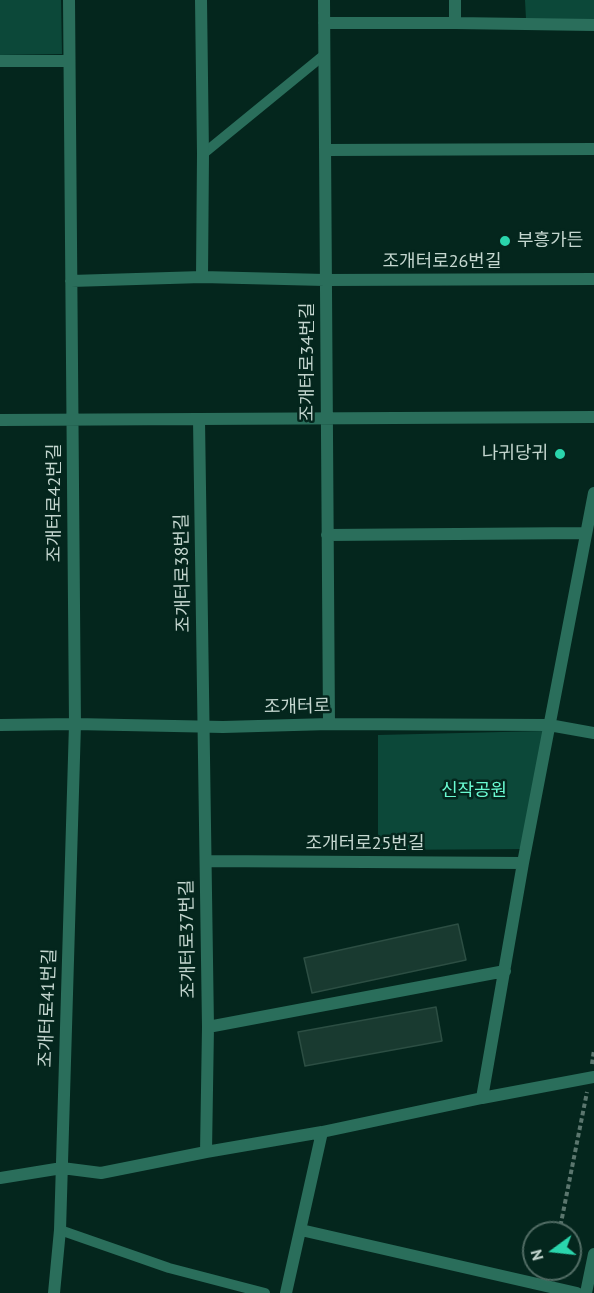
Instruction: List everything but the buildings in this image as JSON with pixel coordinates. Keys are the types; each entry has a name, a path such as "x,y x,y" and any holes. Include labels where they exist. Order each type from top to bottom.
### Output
{"street":[{"name":"조개터로42번길","path":"69,0 75,724"},
{"path":"201,0 202,277"},
{"name":"조개터로34번길","path":"324,0 329,724"},
{"path":"455,0 455,23"},
{"path":"324,23 594,25"},
{"path":"0,61 69,61"},
{"path":"326,150 594,149"},
{"path":"71,281 202,277 326,280"},
{"name":"조개터로26번길","path":"326,280 594,279"},
{"path":"0,420 594,417"},
{"name":"조개터로38번길","path":"199,420 203,726"},
{"path":"482,1098 523,863 594,493"},
{"path":"327,535 586,533"},
{"name":"조개터로41번길","path":"54,1293 60,1230 75,724"},
{"name":"조개터로","path":"0,725 223,727 329,724 549,725 594,733"},
{"name":"조개터로37번길","path":"203,726 208,1027 206,1152"},
{"name":"조개터로25번길","path":"206,861 523,863"},
{"path":"208,1027 504,971"},
{"path":"0,1178 62,1168 101,1173 322,1132 592,1077"},
{"path":"286,1293 322,1132"},
{"path":"301,1230 577,1293"},
{"path":"586,1293 594,1254"}],"lane":[{"path":"203,154 324,56"},
{"path":"60,1230 169,1268 265,1293"}],"path":[{"path":"562,1221 592,1077 594,1050"}],"green space":[{"path":"0,0 61,0 62,54 0,55"},
{"path":"525,0 594,0 594,20 526,19"},
{"name":"신작공원","path":"543,731 530,849 378,850 378,735"}],"place":[{"name":"부흥가든","path":"505,241"},
{"name":"나귀당귀","path":"560,454"}]}
